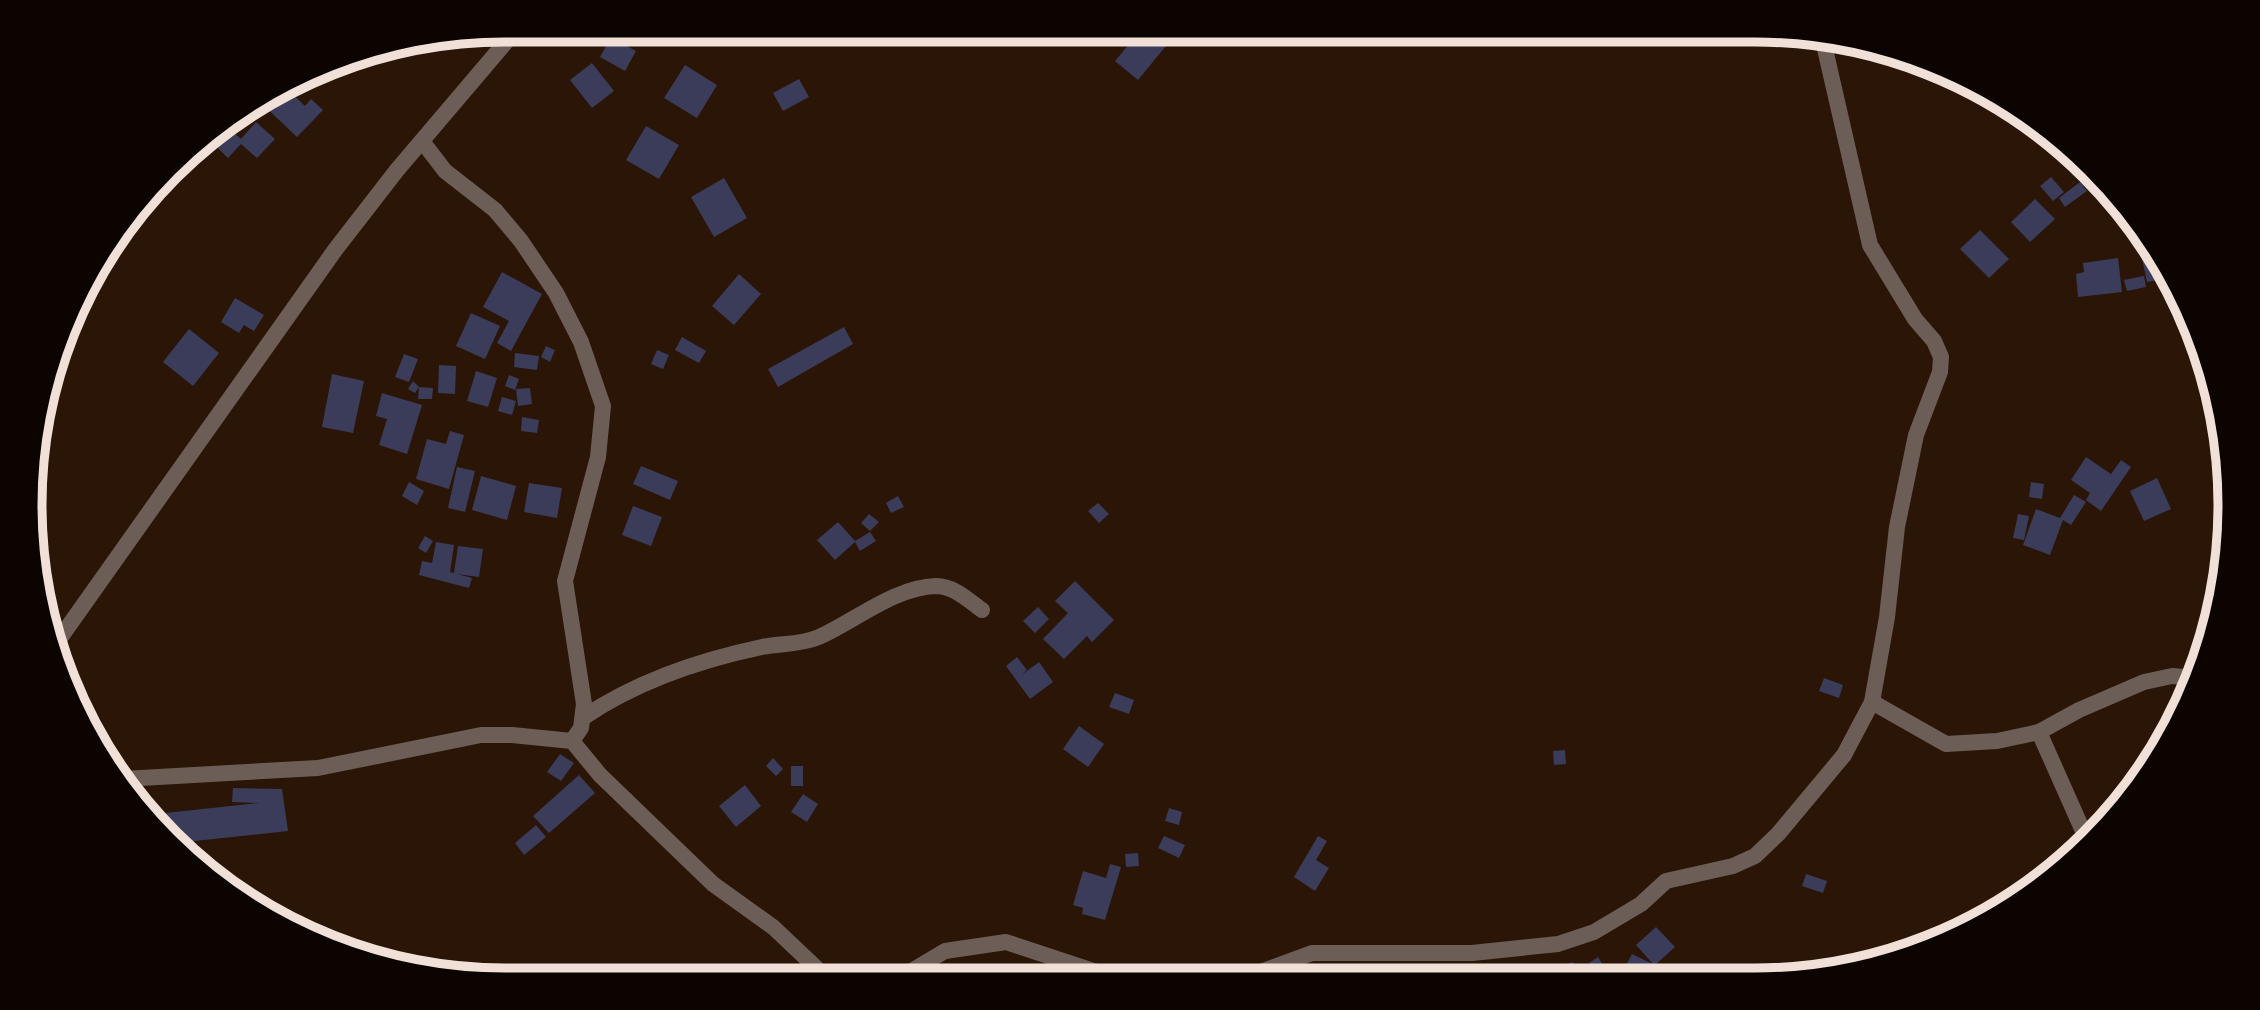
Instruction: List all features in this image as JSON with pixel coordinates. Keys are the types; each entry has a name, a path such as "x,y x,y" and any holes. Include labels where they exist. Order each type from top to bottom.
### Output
{"street":[{"path":"61,636 335,250 506,42"},
{"path":"1271,968 1312,953 1472,953 1558,944 1594,932 1641,904 1667,881 1720,870 1755,856 1778,834 1844,755 1872,702 1887,617 1897,527 1916,435 1940,372 1941,357 1870,245 1825,48"},
{"path":"422,141 445,171 495,210 520,241 555,293 574,330 603,406 598,457 565,581 584,717"},
{"path":"572,741 584,717 624,693 674,673 764,647 801,643 819,637 915,589 936,586 951,589 982,610"},
{"path":"1872,702 1946,744 1997,741 2039,732 2079,710 2144,682 2172,676 2185,677"},
{"path":"2039,732 2083,831"},
{"path":"132,778 318,768 481,735 512,734 572,741 600,775 699,870 774,927 817,968"},
{"path":"916,968 945,951 1006,942 1085,968"}],"building":[{"path":"608,42 620,42 636,51 625,71 600,57"},
{"path":"1131,42 1169,42 1138,80 1115,61"},
{"path":"592,63 614,91 592,108 570,80"},
{"path":"685,65 717,85 697,118 664,98"},
{"path":"799,79 809,97 783,111 773,93"},
{"path":"292,94 305,106 311,99 323,110 297,137 267,108"},
{"path":"256,122 275,139 257,158 241,144 228,158 214,145 232,131 241,139"},
{"path":"646,126 679,145 659,179 626,160"},
{"path":"2051,177 2064,192 2053,201 2040,186"},
{"path":"724,178 747,218 714,237 691,197"},
{"path":"2080,182 2087,191 2065,207 2059,198"},
{"path":"2035,199 2055,219 2030,242 2011,222"},
{"path":"1980,230 2009,259 1989,278 1960,249"},
{"path":"2141,254 2143,254 2159,280 2147,282"},
{"path":"2118,258 2122,292 2078,297 2076,274 2084,272 2083,263"},
{"path":"502,272 542,294 511,351 497,343 509,321 483,307"},
{"path":"739,274 761,294 734,325 712,306"},
{"path":"2144,276 2146,287 2127,291 2124,280"},
{"path":"235,298 264,315 254,331 244,325 239,333 221,322"},
{"path":"471,313 500,326 485,359 456,346"},
{"path":"844,327 853,344 778,387 768,369"},
{"path":"189,329 219,353 193,386 163,362"},
{"path":"682,337 706,351 699,363 675,350"},
{"path":"546,346 555,350 550,362 541,357"},
{"path":"657,350 669,355 663,369 651,364"},
{"path":"515,353 539,356 537,370 514,367"},
{"path":"404,354 418,359 409,382 395,377"},
{"path":"439,365 456,366 455,394 438,393"},
{"path":"476,371 497,378 488,407 467,401"},
{"path":"332,374 364,381 353,433 322,427"},
{"path":"509,375 519,379 515,390 505,386"},
{"path":"413,381 419,387 415,393 408,389"},
{"path":"419,387 433,388 432,399 418,399"},
{"path":"530,388 532,404 518,406 516,389"},
{"path":"382,393 422,405 407,454 379,445 387,419 376,416"},
{"path":"502,397 516,401 512,415 498,411"},
{"path":"522,417 539,420 537,433 521,431"},
{"path":"450,431 464,435 449,489 416,479 427,439 446,444"},
{"path":"2086,457 2111,474 2121,460 2131,467 2101,511 2086,500 2090,493 2071,480"},
{"path":"641,466 678,481 670,500 633,484"},
{"path":"457,467 475,471 465,512 448,508"},
{"path":"481,476 516,486 507,520 472,510"},
{"path":"2157,478 2171,509 2144,521 2130,491"},
{"path":"409,482 424,491 417,505 402,496"},
{"path":"2031,482 2044,484 2042,499 2029,497"},
{"path":"529,483 562,488 557,518 524,512"},
{"path":"2074,495 2086,502 2071,525 2063,520 2050,555 2023,545 2036,509 2060,518"},
{"path":"898,496 904,507 891,513 886,503"},
{"path":"1098,503 1109,514 1099,523 1088,511"},
{"path":"633,506 662,517 651,546 622,535"},
{"path":"869,514 879,522 870,531 861,523"},
{"path":"2018,514 2029,516 2024,540 2013,538"},
{"path":"838,522 855,541 870,532 876,541 860,551 855,542 835,560 817,540"},
{"path":"425,536 433,541 426,553 418,548"},
{"path":"436,542 454,545 450,572 454,573 458,546 483,549 479,577 457,574 472,578 469,588 419,575 422,561 432,563"},
{"path":"1075,581 1114,620 1092,642 1087,636 1064,659 1043,639 1068,613 1055,601"},
{"path":"1038,607 1049,619 1035,633 1023,621"},
{"path":"1017,657 1027,670 1020,676 1039,662 1053,682 1030,699 1006,666"},
{"path":"1824,678 1843,685 1839,698 1819,691"},
{"path":"1115,693 1134,700 1129,714 1109,707"},
{"path":"1079,726 1104,744 1088,767 1063,749"},
{"path":"1565,750 1566,764 1554,765 1553,751"},
{"path":"560,754 574,763 561,781 547,772"},
{"path":"773,758 783,769 776,776 766,766"},
{"path":"791,766 803,766 803,786 791,786"},
{"path":"579,775 595,793 549,833 533,816"},
{"path":"745,785 761,806 736,827 719,806"},
{"path":"233,788 282,789 288,831 188,842 160,814 259,803 232,802"},
{"path":"803,794 818,804 807,822 791,812"},
{"path":"1169,808 1182,812 1179,825 1165,821"},
{"path":"536,825 546,837 524,855 515,843"},
{"path":"1164,836 1185,845 1179,858 1158,848"},
{"path":"1318,836 1327,841 1316,860 1329,868 1315,891 1294,877"},
{"path":"1138,853 1139,866 1126,867 1125,854"},
{"path":"1110,864 1121,867 1105,920 1082,914 1083,908 1073,905 1083,871 1106,878"},
{"path":"1806,874 1827,881 1823,893 1802,886"},
{"path":"1656,927 1675,947 1654,968 1625,968 1632,954 1653,964 1636,945"},
{"path":"1598,957 1605,968 1592,968 1589,963"},
{"path":"1573,962 1575,968 1556,968"}]}
